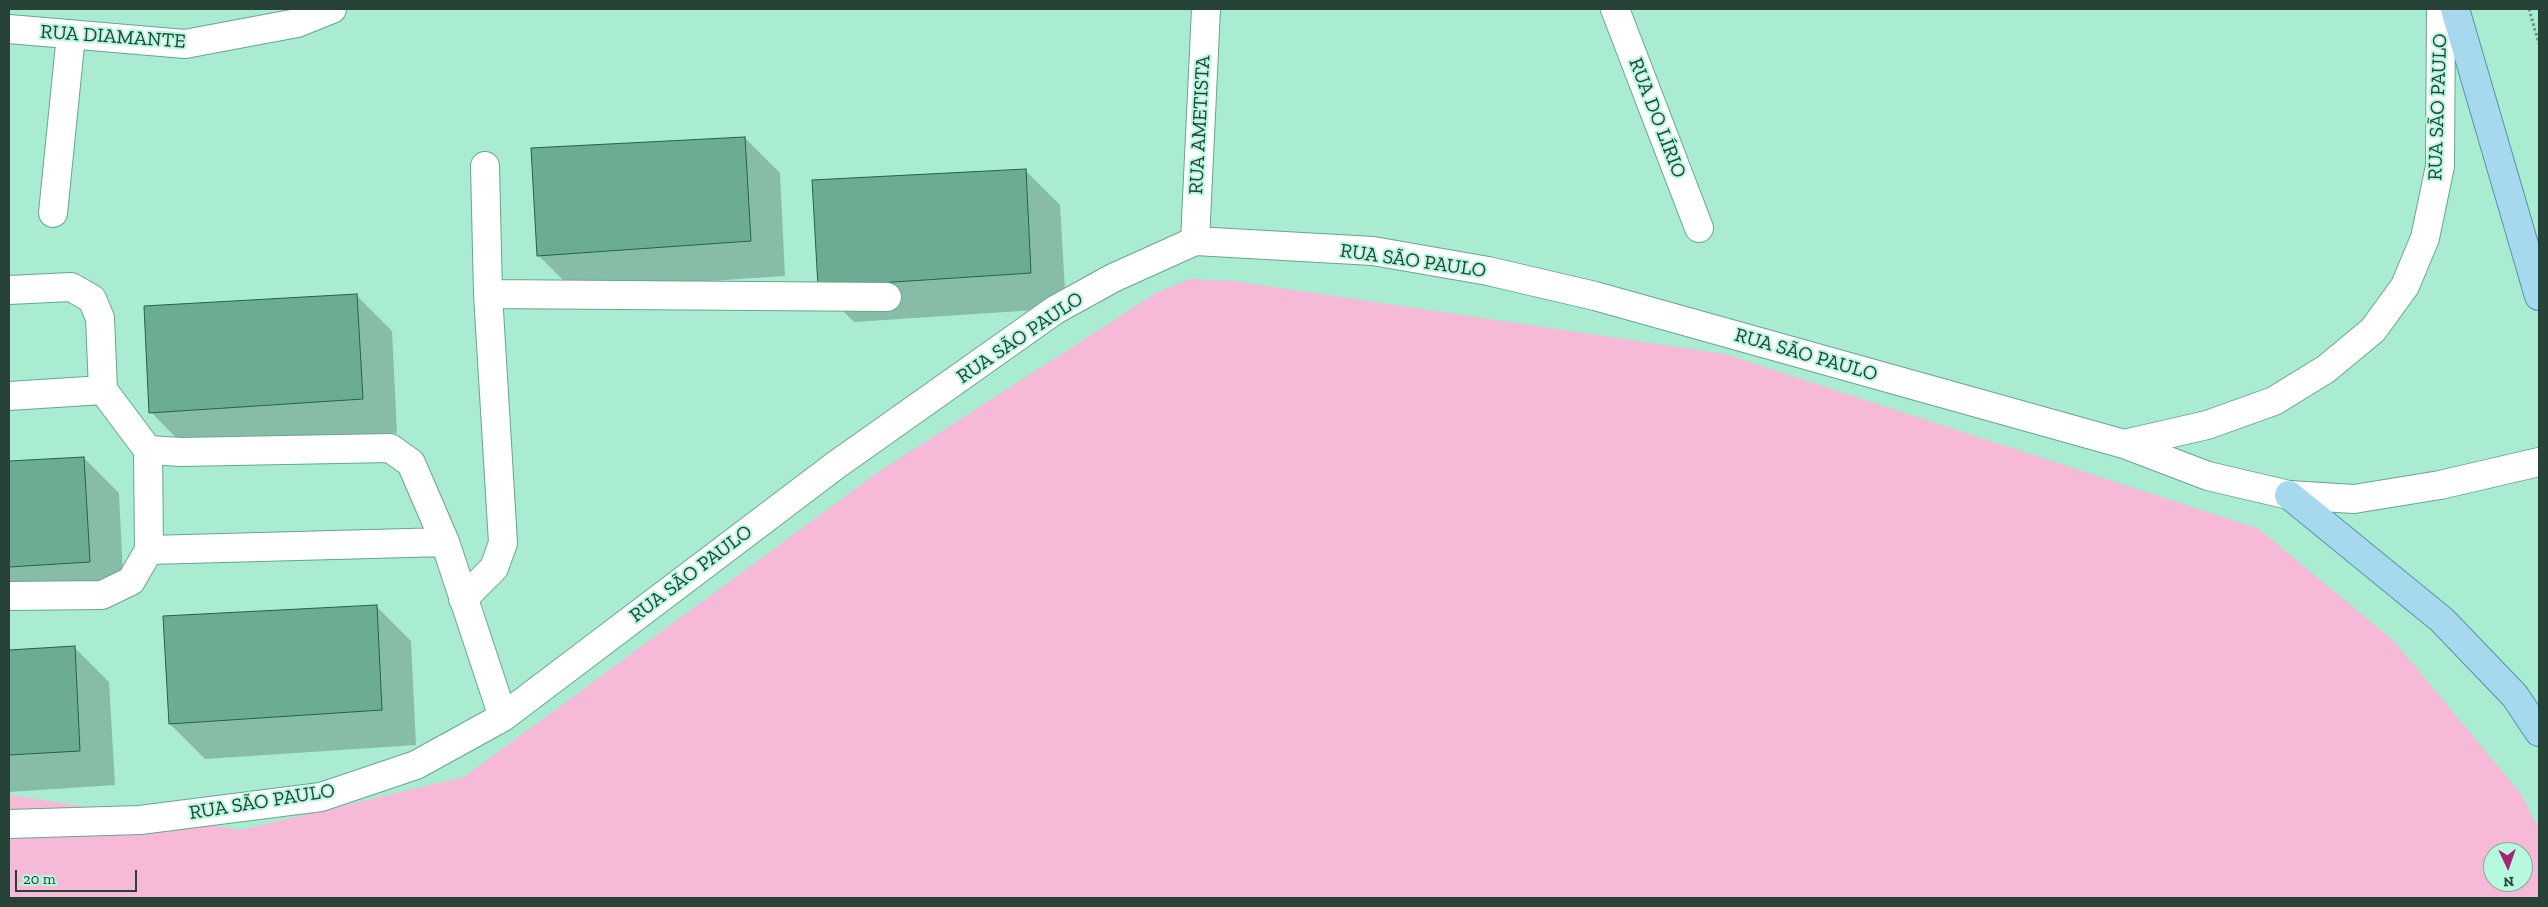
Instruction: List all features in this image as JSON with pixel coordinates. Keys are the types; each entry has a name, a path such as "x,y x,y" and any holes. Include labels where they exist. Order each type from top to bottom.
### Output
{"main road":[{"path":"2455,9 2539,296"},
{"path":"2288,495 2442,620 2515,696 2539,732"}],"street":[{"name":"RUA DIAMANTE","path":"9,29 185,44 297,23 332,9"},
{"name":"RUA AMETISTA","path":"1195,241 1206,9"},
{"name":"RUA DO LÍRIO","path":"1615,9 1699,228"},
{"name":"RUA SÃO PAULO","path":"2124,444 2207,426 2274,401 2326,369 2373,330 2406,286 2425,238 2440,166 2441,9"},
{"path":"53,213 71,34"},
{"path":"463,598 494,568 503,543 488,294 485,166"},
{"name":"RUA SÃO PAULO","path":"9,824 140,820 321,797 416,765 503,717 836,465 1055,310 1113,278 1195,241 1373,251 1488,271 1595,296 2124,444 2208,476 2288,495 2354,499 2440,485 2539,462"},
{"path":"9,290 71,287 92,300 100,318 103,390 148,450 150,550 131,581 102,595 9,596"},
{"path":"488,294 887,297"},
{"path":"9,396 103,390"},
{"path":"148,450 181,452 390,448 411,463 445,542 503,717"},
{"path":"150,550 445,542"}],"path":[{"path":"2530,9 2539,44"}],"shaded area":[{"path":"1189,279 1233,281 1725,354 2259,529 2394,641 2521,794 2539,829 2539,898 9,898 9,795 241,830 464,777 877,473 1156,293"}],"building":[{"path":"745,137 751,241 537,256 531,148"},
{"path":"1026,169 1031,273 818,287 812,180"},
{"path":"357,294 363,399 149,413 144,306"},
{"path":"84,457 90,562 9,567 9,461"},
{"path":"377,605 382,710 169,724 163,616"},
{"path":"75,646 80,751 9,755 9,650"}]}
